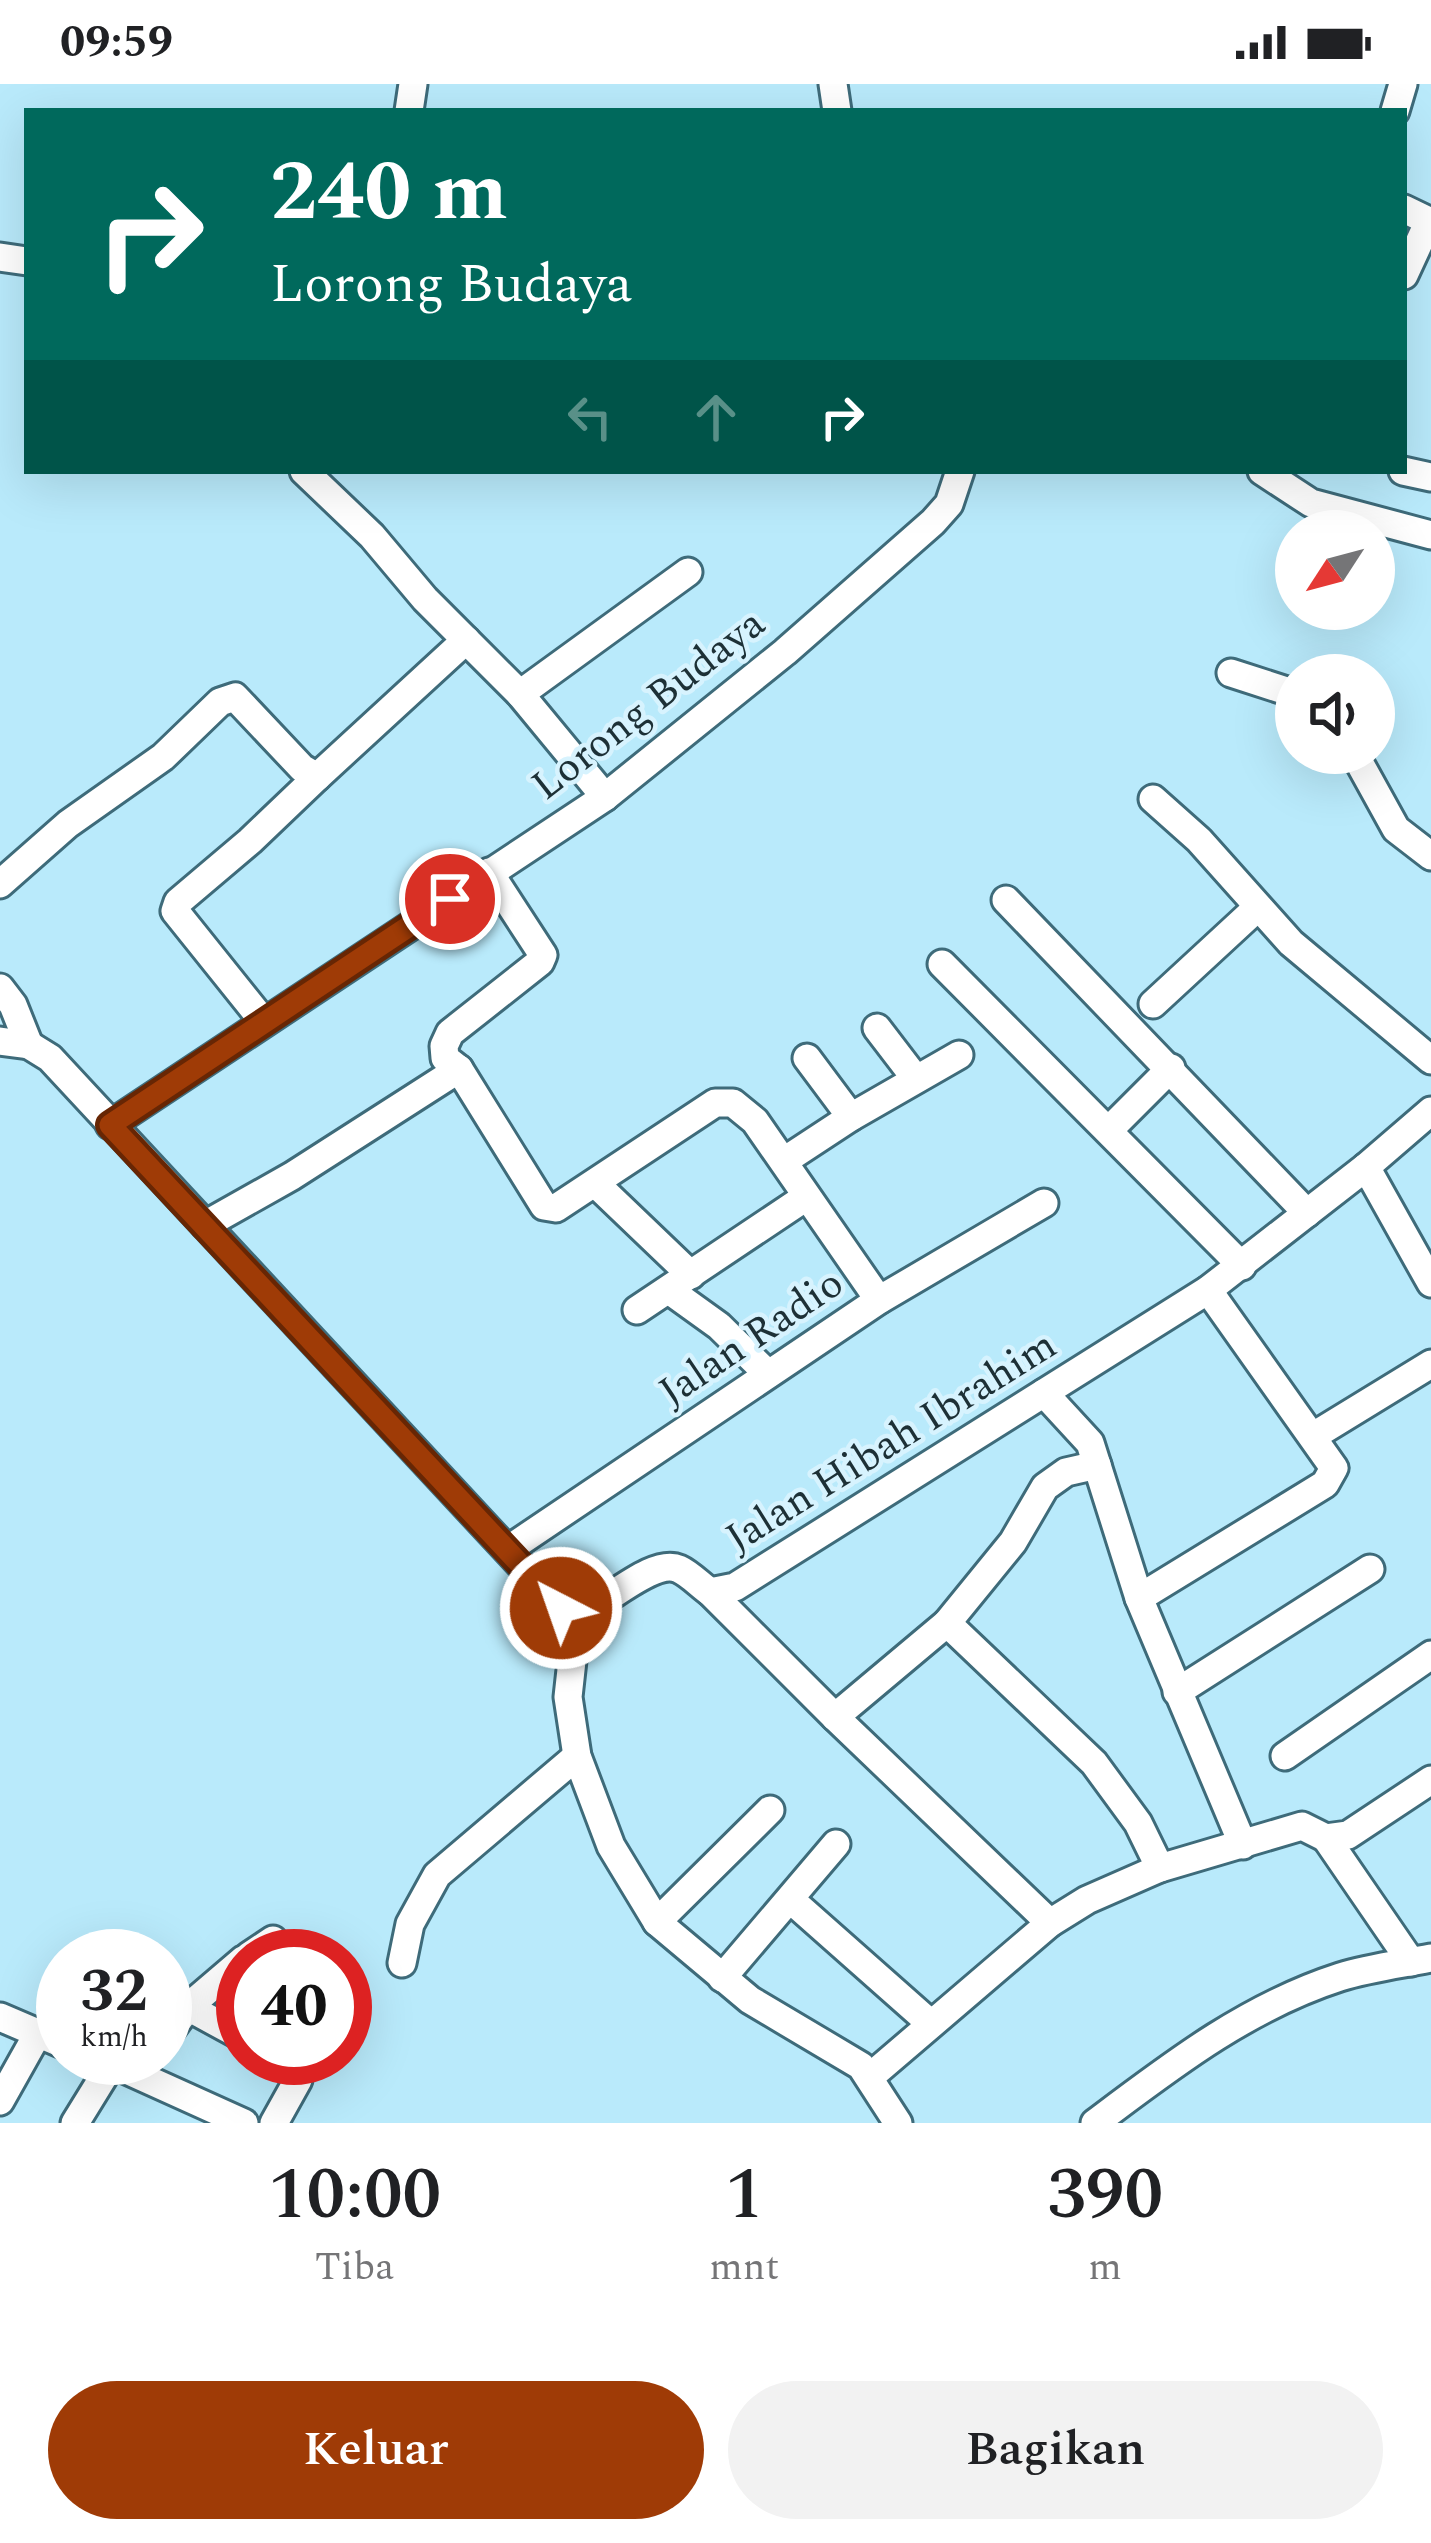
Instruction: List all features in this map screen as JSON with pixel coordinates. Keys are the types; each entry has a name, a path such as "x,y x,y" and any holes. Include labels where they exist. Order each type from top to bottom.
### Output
{"street":[{"path":"1407,265 1421,218"},
{"path":"307,474 520,694 604,797"},
{"name":"Lorong Budaya","path":"110,1125 604,797 785,652 933,522 949,504 959,474"},
{"path":"1267,474 1311,503 1431,535"},
{"path":"520,694 688,572"},
{"path":"264,1022 182,921 176,907 466,640"},
{"path":"1232,674 1275,687"},
{"path":"0,884 68,824 163,757 230,696 239,698 302,767 317,777"},
{"path":"1366,774 1396,829 1431,856"},
{"path":"1153,799 1198,840 1291,943 1431,1060"},
{"path":"489,872 543,956 450,1033 446,1058 459,1069 544,1205 556,1208 715,1103 733,1103 746,1110 784,1161 879,1300"},
{"path":"1006,900 1307,1214"},
{"path":"1153,1004 1258,907"},
{"path":"942,964 1242,1266"},
{"path":"0,988 13,1005 29,1045"},
{"path":"877,1028 916,1079"},
{"path":"0,1041 29,1045 50,1058 561,1608 577,1615 568,1697 577,1756 611,1846 657,1922 722,1978 871,2076 898,2123"},
{"path":"784,1161 959,1055"},
{"path":"807,1058 851,1117"},
{"path":"1109,1130 1171,1068"},
{"path":"206,1225 459,1069"},
{"name":"Jalan Hibah Ibrahim","path":"577,1615 593,1610 653,1569 666,1566 710,1592 735,1587 826,1534 1208,1290 1431,1111"},
{"path":"1366,1167 1419,1236 1431,1283"},
{"path":"596,1184 719,1326 768,1374"},
{"path":"638,1310 806,1197"},
{"name":"Jalan Radio","path":"509,1549 879,1300 1044,1203"},
{"path":"1139,1598 1325,1484 1334,1468 1208,1290"},
{"path":"1315,1435 1431,1364"},
{"path":"1045,1393 1090,1442 1139,1598 1244,1845"},
{"path":"835,1718 946,1623 1013,1542 1045,1487 1066,1472 1097,1465"},
{"path":"1177,1692 1370,1569"},
{"path":"710,1592 1050,1923"},
{"path":"946,1623 1094,1763 1138,1823 1160,1868"},
{"path":"1286,1756 1431,1655"},
{"path":"402,1963 410,1924 437,1875 577,1756"},
{"path":"1326,1838 1348,1835 1431,1780"},
{"path":"657,1922 770,1810"},
{"path":"871,2076 1050,1923 1111,1887 1302,1826 1326,1838 1421,1960 1342,1976 1236,2023 1194,2048 1095,2123"},
{"path":"722,1978 836,1844"},
{"path":"791,1900 929,2023"},
{"path":"192,2004 216,1984"},
{"path":"0,2017 36,2033"},
{"path":"0,2101 36,2056"},
{"path":"75,2123 101,2085"},
{"path":"166,2085 244,2123"},
{"path":"274,2123 295,2085"}],"route":[{"path":"450,899 110,1125 561,1608"}]}
